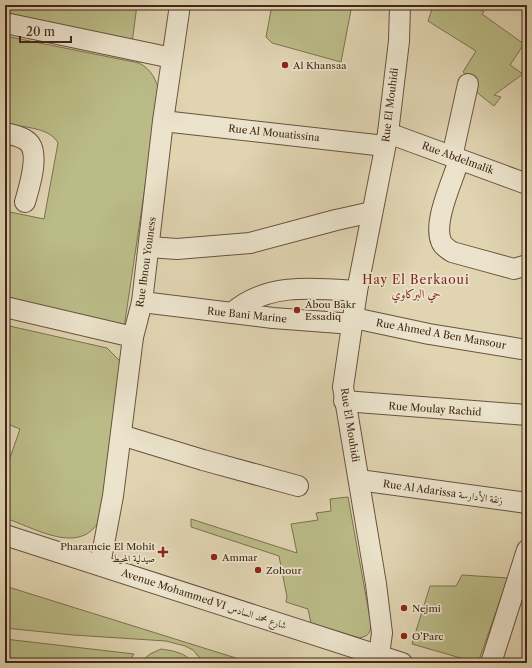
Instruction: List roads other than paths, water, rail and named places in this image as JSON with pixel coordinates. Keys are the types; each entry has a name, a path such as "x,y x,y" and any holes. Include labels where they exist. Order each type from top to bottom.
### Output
{"street":[{"name":"Rue Ibnou Youness","path":"100,565 121,435 133,337 142,302 163,121 180,5"},
{"name":"Rue El Mouhidi","path":"379,655 382,633 380,615 359,480 344,401 343,387 345,365 354,321 357,292 387,140 399,41 400,5"},
{"path":"5,24 172,58"},
{"path":"468,84 456,158 439,225 440,240 443,246 452,252 514,269 527,265"},
{"name":"Rue Al Mouatissina","path":"163,121 387,140"},
{"path":"5,133 26,140 32,149 33,168 25,202"},
{"name":"Rue Abdelmalik","path":"387,140 456,158 527,184"},
{"path":"148,248 177,249 250,243 372,212"},
{"path":"232,313 250,300 274,291 313,288 357,292"},
{"name":"Rue Bani Marine","path":"142,302 273,318 354,321"},
{"path":"5,307 133,337"},
{"name":"Rue Ahmed A Ben Mansour","path":"354,321 527,350"},
{"name":"Rue Moulay Rachid","path":"344,401 527,415"},
{"path":"121,435 203,460 298,486"},
{"name":"Rue Al Adarissa زنقة الأدارسة","path":"359,480 527,503"},
{"name":"Avenue Mohammed VI شارع محمد السادس","path":"5,535 264,620 402,663"},
{"path":"491,663 527,550"}],"place":[{"name":"Al Khansaa","path":"285,65"},
{"name":"Abou Bakr Essadiq","path":"297,310"},
{"name":"Pharamcie El Mohit صيدلية المحيط","path":"163,552"},
{"name":"Ammar","path":"214,557"},
{"name":"Zohour","path":"258,570"},
{"name":"Nejmi","path":"404,608"},
{"name":"O'Parc","path":"404,636"}],"district":[{"name":"Hay El Berkaoui حي البركاوي","path":"416,286"}]}
